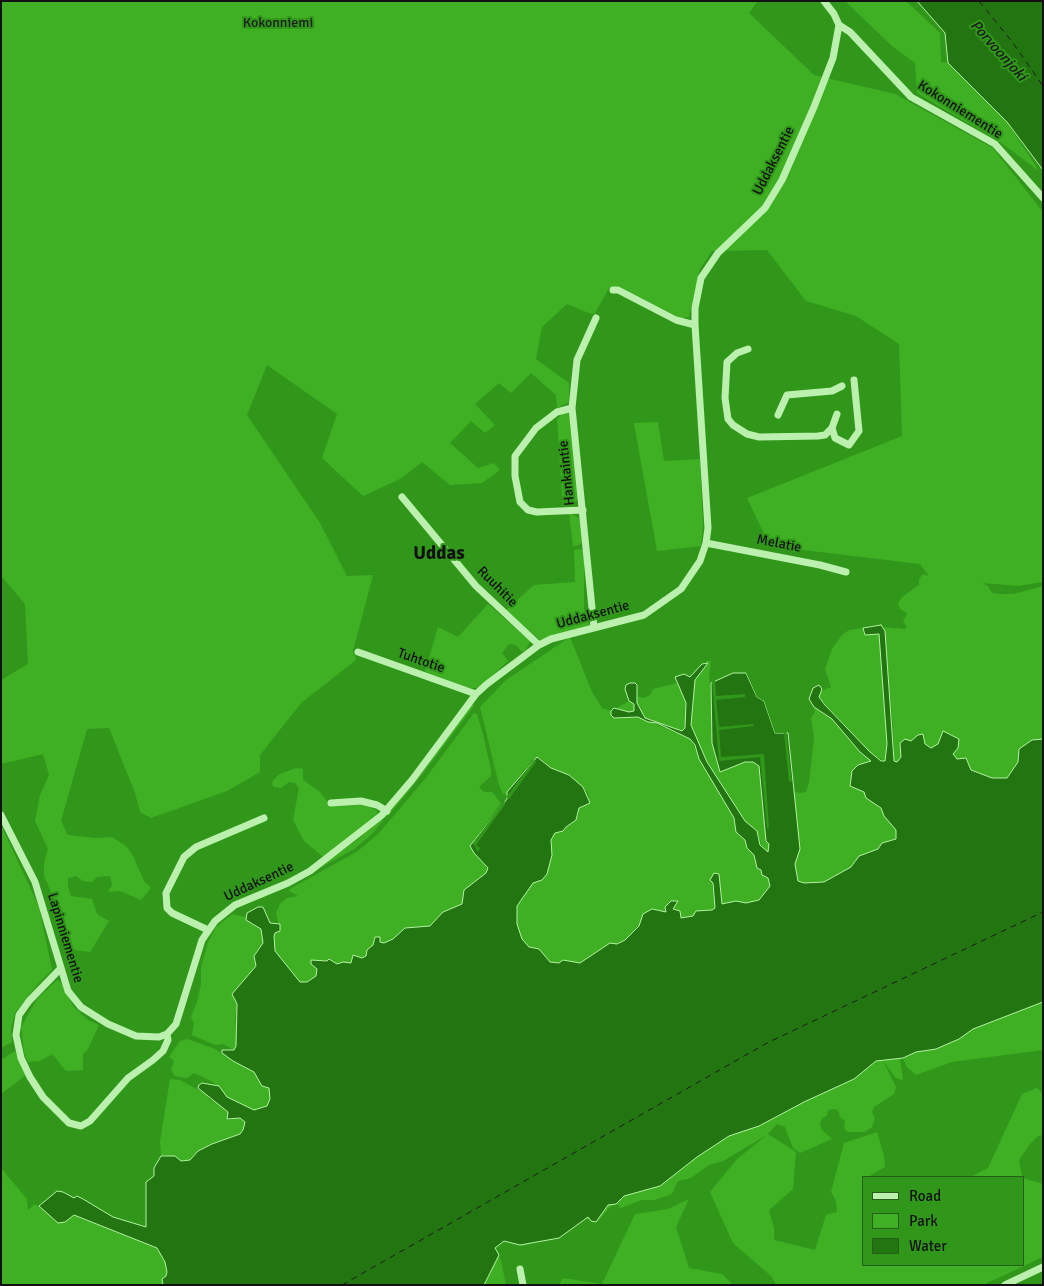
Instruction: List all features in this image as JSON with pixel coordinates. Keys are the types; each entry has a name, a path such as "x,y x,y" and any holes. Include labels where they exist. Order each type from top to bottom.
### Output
{"street":[{"name":"Kokonniementie","path":"824,1 839,25 850,32 911,97 995,144 1043,198"},
{"name":"Uddaksentie","path":"61,968 29,1001 20,1015 16,1035 21,1058 43,1097 69,1123 81,1126 90,1121 128,1078 163,1051 168,1040 167,1034 176,1024 181,1011 208,930 228,909 288,884 310,871 387,811 476,694 514,662 539,645 644,615 673,596 689,580 706,543 705,464 695,325 695,308 701,278 711,261 755,219 772,198 782,180 833,58 839,25"},
{"path":"613,290 618,290 676,320 695,325"},
{"name":"Hankaintie","path":"594,628 572,408 577,360 596,318"},
{"path":"748,350 737,353 727,362 725,398 728,419 733,425 747,434 759,437 818,436 825,435 832,428 836,414"},
{"path":"832,428 835,438 849,445 859,431 854,380"},
{"path":"778,416 787,395 832,391 842,386"},
{"path":"572,408 557,412 536,428 514,456 514,476 520,502 528,510 537,512 583,510"},
{"name":"Ruuhitie","path":"402,497 476,586 539,645"},
{"name":"Melatie","path":"706,543 820,564 846,572"},
{"name":"Tuhtotie","path":"358,652 476,694"},
{"path":"331,803 361,802 377,805 387,811"},
{"name":"Lapinniementie","path":"1,815 35,882 68,991 92,1016 136,1036 152,1038 167,1034"},
{"path":"208,930 172,913 167,908 166,893 184,857 196,847 264,818"},
{"path":"1005,1285 1043,1267"},
{"path":"520,1269 523,1285"}],"green space":[{"name":"Kokonniemi","path":"1,1 758,1 749,13 814,75 895,94 993,148 1043,212 1043,582 1019,586 982,583 988,586 992,593 1000,594 1013,594 1043,586 1043,752 1037,772 939,805 894,761 893,723 883,627 905,629 907,626 903,622 907,613 900,609 898,604 902,597 919,585 919,579 923,574 929,576 920,564 770,546 747,498 902,436 899,344 856,316 806,301 767,250 712,251 700,269 689,317 681,318 617,286 609,288 595,313 591,314 567,304 542,327 536,359 569,383 569,402 557,408 556,395 531,373 511,393 499,383 475,404 495,425 485,433 471,421 450,443 478,468 494,463 500,470 482,483 450,485 422,462 402,478 363,496 322,458 337,414 267,365 247,415 320,523 347,576 373,575 353,651 356,660 301,703 260,755 260,772 227,791 151,818 140,812 135,793 109,728 87,729 61,821 68,835 96,838 112,837 126,846 133,856 144,881 151,888 141,900 120,891 108,892 112,885 110,876 97,877 92,882 83,881 76,876 68,878 71,896 92,899 97,914 109,921 90,952 66,949 65,934 56,903 44,876 44,863 48,849 35,821 40,795 49,775 43,754 1,764 1,680 28,664 25,604 1,576"},
{"path":"845,1 906,1 940,33 941,62 948,63 1004,118 1039,171 1000,142 917,93 915,63 892,46"},
{"path":"565,411 569,412 579,497 572,507 563,507 557,419"},
{"path":"658,422 664,461 700,459 703,526 701,546 657,551 634,423"},
{"path":"569,512 580,519 582,542 579,545 573,546"},
{"path":"580,549 584,551 584,609 590,626 540,640 506,610 534,585 575,582 574,550"},
{"path":"488,604 530,641 526,650 522,652 516,645 509,644 502,653 508,661 479,688 470,688 425,672 438,627 458,637"},
{"path":"863,628 865,635 879,634 881,646 887,744 884,761 870,752 819,697 819,692 831,687 825,669 832,649 842,635 849,630"},
{"path":"570,637 592,692 602,708 611,711 611,715 614,717 639,717 690,739 734,818 736,832 745,840 747,848 754,855 757,868 768,877 770,893 733,921 721,903 711,875 715,908 689,928 673,906 665,907 666,912 663,913 652,909 630,935 664,970 550,962 539,949 529,947 522,939 517,924 517,906 555,833 563,831 579,815 579,808 582,805 589,804 589,796 587,791 569,775 551,768 540,758 532,760 506,794 503,794 499,785 480,707 506,680"},
{"path":"706,661 711,661 709,676 713,717 712,743 720,771 745,762 753,762 759,766 766,841 769,844 768,852 763,849 757,831 745,821 707,762 691,725 695,680 708,663"},
{"path":"677,683 686,703 685,728 681,731 645,718 637,703 636,696 644,698 650,695 653,689"},
{"path":"629,701 634,704 634,712 625,712 617,708"},
{"path":"472,704 474,706 421,776 388,816 386,815 420,776"},
{"path":"814,707 832,719 860,752 883,770 889,809 900,838 855,874 796,890 792,863 793,791 799,793 806,792 809,783 814,738 811,718 815,712"},
{"path":"474,713 477,714 483,734 491,770 491,776 479,787 484,792 492,792 501,803 470,846 491,874 444,931 362,958 353,955 351,963 337,964 330,960 314,960 317,969 316,976 308,983 300,982 275,951 274,936 275,933 280,931 276,913 280,904 287,898 298,896 288,890 358,851 379,833 425,779"},
{"path":"296,768 303,769 303,780 320,792 331,806 364,804 377,811 377,814 323,857 304,841 293,820 299,788 295,783 289,782 281,788 274,787 272,784 273,780 280,774"},
{"path":"1043,803 1043,1050 952,1062 916,1075 907,1067 903,1058 900,1058 903,1080 896,1078 883,1061 896,1087 894,1094 874,1107 872,1112 875,1118 872,1127 865,1132 848,1132 844,1128 845,1121 840,1117 838,1110 833,1109 828,1110 827,1116 822,1118 820,1124 822,1130 832,1139 800,1153 793,1148 785,1127 777,1124 768,1134 796,1152 793,1189 769,1210 774,1229 774,1240 815,1250 826,1215 837,1212 836,1201 831,1192 844,1143 877,1132 885,1167 870,1176 862,1176 862,1266 1024,1266 983,1285 776,1285 772,1277 733,1243 710,1192 737,1159 767,1135 723,1161 709,1165 691,1178 678,1181 672,1194 654,1200 642,1200 621,1208 616,1204 610,1207 599,1220 578,1218 558,1237 522,1246 491,1236 501,1261 506,1285 364,1285"},
{"path":"381,819 383,821 371,835 354,849 309,874 357,840"},
{"path":"1,825 39,907 52,970 15,1013 11,1028 12,1042 1,1048"},
{"path":"232,914 245,917 261,929 263,941 254,956 257,966 233,997 237,1004 235,1018 237,1043 234,1050 223,1044 215,1045 192,1035 194,1023 191,1017 197,1002 201,984 201,968 208,942 216,927"},
{"path":"57,980 61,982 73,1006 88,1020 99,1025 88,1049 83,1054 83,1070 66,1071 52,1054 40,1061 28,1062 24,1053 21,1027 37,999"},
{"path":"187,1039 215,1049 254,1072 262,1086 269,1088 270,1099 267,1106 254,1110 227,1097 213,1082 194,1073 187,1078 175,1076 171,1070 174,1061 169,1057 180,1041"},
{"path":"15,1051 26,1075 1,1094 1,1060"},
{"path":"170,1079 180,1080 208,1095 209,1099 223,1106 228,1112 228,1120 240,1118 245,1122 243,1130 240,1134 198,1151 190,1160 181,1161 166,1155 161,1156 160,1142"},
{"path":"1037,1088 1043,1094 1043,1135 1038,1136 1030,1144 1019,1160 1022,1176 973,1176 988,1168 1022,1094"},
{"path":"1,1168 27,1199 28,1210 35,1204 47,1212 53,1219 73,1215 157,1248 165,1262 167,1271 163,1279 163,1285 1,1285"},
{"path":"1024,1178 1043,1184 1043,1257 1024,1266"},
{"path":"689,1199 676,1227 689,1268 722,1274 733,1285 559,1285 563,1278 602,1284 635,1214 668,1209"}],"water":[{"name":"Porvoonjoki","path":"917,1 1043,1 1043,170 1007,122 948,63 945,33"},
{"path":"881,625 885,631 894,761 897,762 901,757 900,743 905,739 911,741 918,735 923,734 925,744 931,748 938,744 943,731 959,739 958,748 953,754 957,759 966,758 971,770 992,778 1007,778 1018,762 1019,749 1032,740 1043,739 1043,1002 973,1029 959,1039 936,1049 916,1052 903,1058 876,1061 854,1079 804,1102 759,1126 729,1136 697,1157 660,1186 624,1196 616,1204 608,1205 596,1222 591,1221 588,1217 559,1238 520,1245 504,1241 495,1248 499,1255 484,1285 163,1285 162,1279 166,1276 167,1272 165,1262 157,1248 74,1215 65,1222 58,1223 39,1206 57,1191 63,1192 74,1198 77,1196 83,1199 113,1217 146,1227 146,1182 154,1176 154,1168 161,1156 175,1156 181,1161 190,1160 198,1151 240,1134 243,1130 245,1122 240,1118 227,1119 228,1112 198,1088 199,1085 202,1083 219,1086 227,1097 254,1110 267,1106 270,1099 269,1088 262,1086 254,1072 222,1053 222,1050 234,1050 236,1046 237,1004 232,994 256,966 254,956 263,943 261,929 246,920 247,913 258,907 263,907 270,923 280,924 280,931 275,933 274,936 275,951 300,982 307,982 316,976 317,969 311,964 311,960 327,961 329,959 337,964 343,962 351,963 353,955 362,958 366,956 367,950 373,945 375,937 380,937 380,942 384,943 393,939 405,928 430,926 443,912 462,904 464,890 486,873 488,868 470,846 507,799 507,792 537,757 551,768 569,775 583,787 590,803 579,808 576,820 563,831 555,833 551,840 552,855 547,874 542,880 533,883 517,906 517,924 522,939 529,947 539,949 550,962 559,963 563,960 580,963 610,943 617,944 625,940 639,926 643,914 652,909 666,912 665,907 671,901 678,901 673,909 680,911 681,918 693,916 696,911 712,910 715,908 713,883 710,880 714,873 719,874 722,904 736,901 746,903 759,900 770,886 768,878 762,875 761,870 757,868 754,855 747,848 745,840 736,832 734,818 699,759 695,745 690,739 657,723 648,722 638,717 614,718 611,715 611,711 614,708 629,712 634,711 634,704 629,701 625,689 626,685 630,683 637,685 637,703 645,718 682,731 685,728 686,703 675,677 684,674 690,677 702,664 708,663 695,680 691,725 707,762 745,821 757,831 760,845 768,852 769,844 766,841 759,766 753,762 745,762 720,772 712,743 711,683 733,673 746,673 757,697 764,701 775,733 788,733 800,849 795,864 798,881 804,883 824,882 851,867 859,856 878,849 882,843 896,839 896,830 884,816 881,808 866,798 864,792 850,786 852,771 858,765 871,761 860,752 832,719 814,707 809,699 813,688 819,685 822,689 819,697 825,705 870,752 881,761 885,761 887,744 879,634 865,635 863,628"}],"pier":[{"path":"745,670 748,671 759,695 766,699 777,731 786,730 792,781 789,782 784,733 775,733 764,701 757,697"},
{"path":"715,680 716,696 745,694 745,697 716,700 719,727 753,724 754,726 719,730 721,757 764,754 769,828 767,828 760,757 719,761 712,681"},
{"path":"534,760 536,762 509,799 504,796 507,796"},
{"path":"501,800 506,803 476,845 480,848 478,852 473,843 503,803"}],"ferry route":[{"path":"979,1 1013,43 1043,86"},
{"path":"342,1285 767,1043 1043,912"}],"district":[{"name":"Uddas","path":"439,554"}]}
